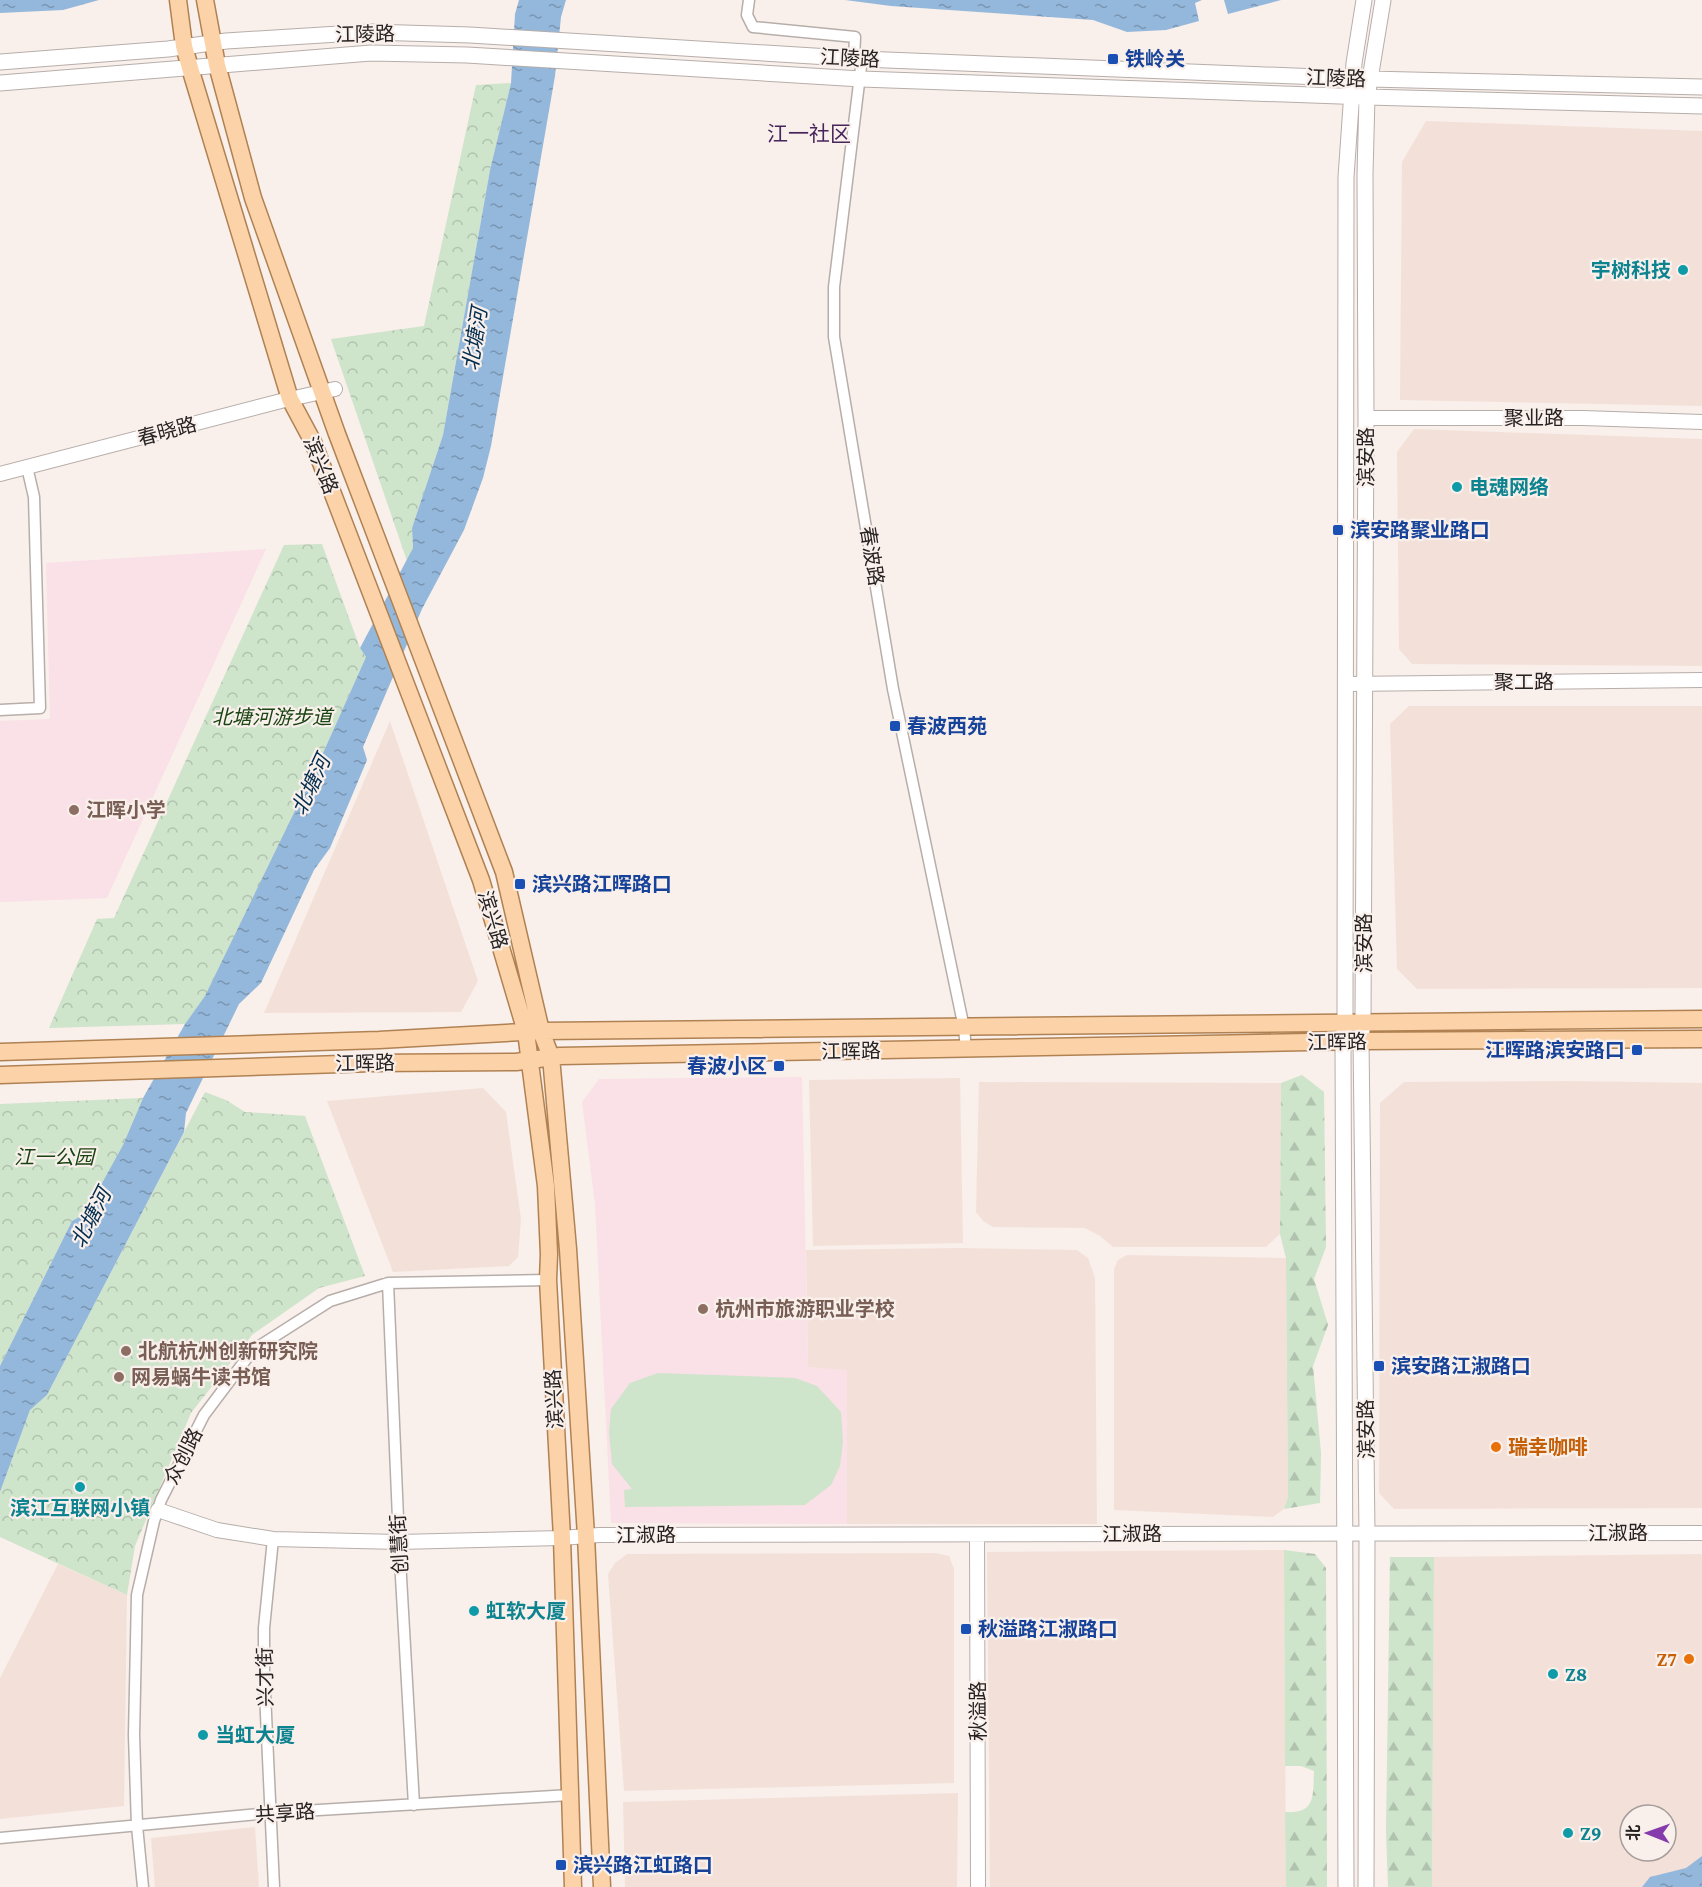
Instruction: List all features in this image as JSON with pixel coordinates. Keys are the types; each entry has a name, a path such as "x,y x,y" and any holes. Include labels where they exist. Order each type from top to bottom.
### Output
{"main road":[{"name":"滨兴路","path":"178,0 184,46 190,68 290,399 313,442 481,880 533,1032 551,1057 568,1249 602,1887"},
{"name":"滨兴路","path":"205,0 217,65 252,198 328,391 337,434 504,872 533,1032 529,1060 546,1186 548,1280 562,1538 573,1887"},
{"name":"滨安路","path":"1346,1887 1343,1042 1345,1022 1346,177 1351,96 1364,0"},
{"name":"滨安路","path":"1366,1887 1367,1533 1361,1041 1363,1021 1366,418 1364,238 1367,97 1383,0"},
{"name":"江陵路","path":"0,62 371,32 605,42 858,58 1369,79 1702,87"},
{"name":"江陵路","path":"0,83 173,71 217,65 371,53 467,55 861,79 1702,106"},
{"name":"江晖路","path":"0,1052 378,1040 533,1032 1702,1019"},
{"name":"江晖路","path":"0,1075 373,1063 516,1062 551,1057 1361,1041 1702,1039"}],"street":[{"path":"749,2 747,15 753,27 855,37 858,58"},
{"name":"春波路","path":"858,58 861,79 834,286 834,337 893,688 964,1028 966,1049"},
{"name":"春晓路","path":"0,474 328,391"},
{"name":"聚业路","path":"1366,418 1583,418 1702,422"},
{"path":"0,710 40,708 34,497 27,467"},
{"name":"聚工路","path":"1346,684 1702,680"},
{"name":"众创路","path":"143,1887 137,1826 134,1723 137,1595 158,1510 165,1491 204,1415 253,1350 330,1301 388,1283 548,1280"},
{"name":"创慧街","path":"388,1283 399,1542 414,1805"},
{"name":"江淑路","path":"158,1510 217,1530 273,1539 399,1542 585,1536 1702,1533"},
{"name":"秋溢路","path":"977,1535 978,1887"},
{"name":"兴才街","path":"273,1539 264,1628 264,1671 274,1887"},
{"name":"共享路","path":"0,1838 269,1813 570,1795"}],"shaded area":[{"path":"1426,121 1702,131 1702,406 1400,400 1402,162"},
{"path":"1414,429 1702,439 1702,666 1412,664 1399,649 1397,452"},
{"name":"江晖小学","path":"266,549 107,898 0,902 0,721 50,719 46,563"},
{"path":"1409,706 1702,706 1702,988 1417,989 1397,969 1390,724"},
{"path":"390,721 478,981 461,1012 264,1013"},
{"name":"杭州市旅游职业学校","path":"802,1077 808,1367 847,1370 847,1524 611,1523 595,1204 582,1102 599,1079"},
{"path":"960,1078 963,1243 813,1246 809,1080"},
{"path":"979,1082 1281,1083 1280,1234 1266,1247 1113,1247 1100,1236 1085,1228 993,1227 983,1221 976,1212"},
{"path":"1404,1082 1702,1083 1702,1508 1394,1509 1379,1493 1380,1103"},
{"path":"483,1088 506,1112 521,1219 518,1257 509,1266 393,1272 327,1101"},
{"path":"961,1248 1077,1250 1088,1258 1095,1278 1097,1524 847,1524 847,1371 808,1367 806,1250"},
{"path":"1127,1255 1286,1258 1288,1497 1284,1509 1273,1517 1114,1510 1114,1269 1118,1260"},
{"path":"1284,1550 1286,1887 990,1887 987,1552"},
{"path":"935,1553 949,1556 954,1569 954,1783 624,1791 608,1574 615,1563 627,1554"},
{"path":"1702,1554 1702,1887 1432,1887 1434,1557"},
{"path":"58,1564 127,1595 124,1806 0,1819 0,1678"},
{"path":"958,1793 957,1887 625,1887 623,1802"},
{"path":"255,1827 259,1887 155,1887 151,1838"}],"green space":[{"path":"511,83 490,170 443,435 412,528 413,548 407,561 331,339 424,326 476,85"},
{"name":"北塘河游步道","path":"322,544 360,648 366,657 323,753 205,997 185,1024 49,1028 97,919 114,918 284,545"},
{"path":"1302,1075 1324,1092 1326,1247 1314,1279 1328,1325 1313,1366 1321,1453 1320,1503 1284,1509 1288,1497 1286,1258 1280,1234 1281,1083"},
{"path":"205,1092 226,1100 245,1112 305,1116 365,1276 319,1288 252,1335 191,1413 135,1546 127,1595 0,1537 0,1492 30,1410 47,1395"},
{"name":"江一公园","path":"143,1098 123,1145 85,1215 72,1221 0,1366 0,1104"},
{"path":"658,1373 795,1378 817,1386 841,1412 843,1442 840,1466 831,1485 805,1505 625,1507 624,1490 632,1489 612,1464 609,1432 611,1409 630,1383"},
{"path":"1284,1550 1315,1554 1326,1568 1327,1887 1286,1887 1285,1812 1302,1810 1311,1802 1314,1771 1301,1766 1285,1766"},
{"path":"1390,1557 1434,1557 1432,1887 1388,1887 1386,1831"}],"water":[{"path":"0,0 99,0 63,10 0,13"},
{"name":"北塘河","path":"519,0 566,0 561,17 555,76 491,446 483,478 464,530 422,609 363,747 367,760 330,848 314,870 261,983 239,1004 186,1113 184,1132 47,1395 30,1410 0,1492 0,1366 72,1221 85,1214 123,1145 143,1098 185,1024 205,996 323,753 366,657 360,648 413,548 412,528 443,435 490,170 511,83 515,14"},
{"path":"845,0 1202,0 1195,3 1199,21 1166,30 1127,32 1093,20 891,6"},
{"path":"1224,0 1281,0 1228,14"},
{"path":"1702,1856 1702,1887 1642,1887 1650,1877 1686,1868"}],"place":[{"name":"铁岭关","path":"1113,59"},
{"name":"宇树科技","path":"1683,270"},
{"name":"电魂网络","path":"1457,487"},
{"name":"滨安路聚业路口","path":"1338,530"},
{"name":"春波西苑","path":"895,726"},
{"name":"江晖小学","path":"74,810"},
{"name":"滨兴路江晖路口","path":"520,884"},
{"name":"江晖路滨安路口","path":"1637,1050"},
{"name":"春波小区","path":"779,1066"},
{"name":"杭州市旅游职业学校","path":"703,1309"},
{"name":"北航杭州创新研究院","path":"126,1351"},
{"name":"滨安路江淑路口","path":"1379,1366"},
{"name":"网易蜗牛读书馆","path":"119,1377"},
{"name":"瑞幸咖啡","path":"1496,1447"},
{"name":"滨江互联网小镇","path":"80,1487"},
{"name":"虹软大厦","path":"474,1611"},
{"name":"秋溢路江淑路口","path":"966,1629"},
{"name":"Z7","path":"1689,1659"},
{"name":"Z8","path":"1553,1674"},
{"name":"当虹大厦","path":"203,1735"},
{"name":"Z9","path":"1568,1833"},
{"name":"滨兴路江虹路口","path":"561,1865"}],"district":[{"name":"江一社区","path":"809,134"}]}
